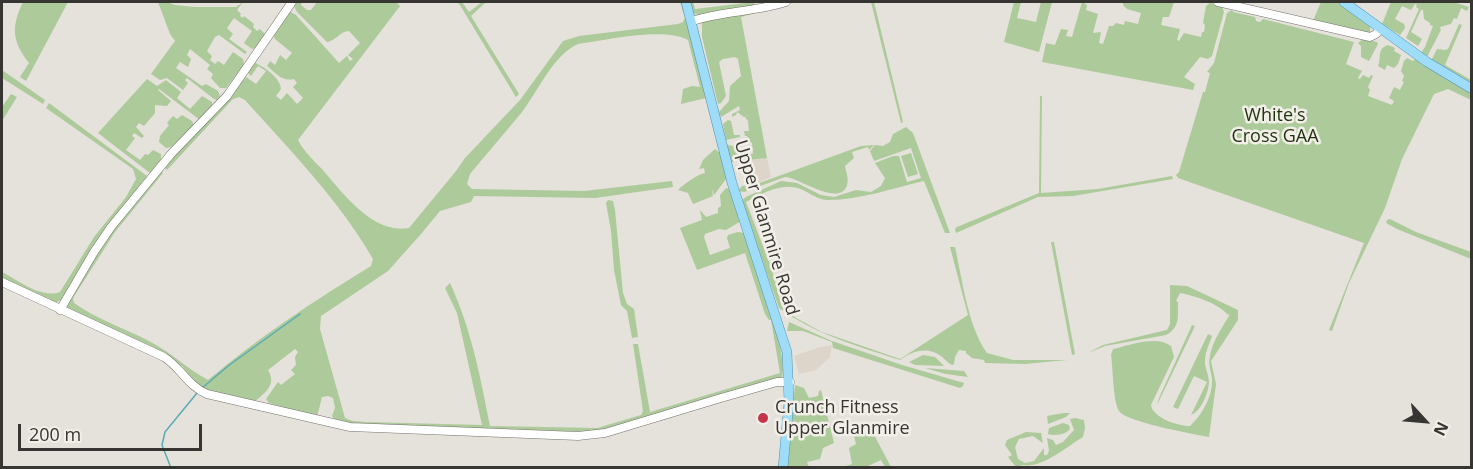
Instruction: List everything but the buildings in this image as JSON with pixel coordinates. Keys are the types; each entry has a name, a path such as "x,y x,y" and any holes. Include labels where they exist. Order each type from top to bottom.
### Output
{"main road":[{"name":"Upper Glanmire Road","path":"686,2 730,176 785,343 790,382 783,468"},
{"path":"1344,2 1427,62 1472,89"}],"street":[{"path":"60,310 111,227 160,167 227,96 292,2"},
{"path":"692,21 708,16 752,11 786,2"},
{"path":"1218,2 1370,37 1380,29"},
{"path":"2,282 164,357 181,370 193,386 207,394 358,428 599,435 782,381 790,382"}],"shaded area":[{"path":"767,158 771,177 753,185 751,173 754,172 753,168 742,166 742,161"},
{"path":"832,345 830,357 816,370 799,374 794,356"}],"green space":[{"path":"23,2 68,2 26,81 20,77 29,63 19,48 15,34 16,19"},
{"path":"158,2 195,7 236,7 243,2 237,10 240,16 243,18 244,16 254,24 253,27 257,31 260,29 265,34 252,49 244,43 252,31 234,18 227,28 233,34 229,39 247,52 245,54 219,35 215,37 207,51 212,56 210,60 215,64 218,61 224,65 233,52 243,59 244,65 226,88 220,88 211,78 213,74 207,69 210,65 190,49 187,55 191,59 188,67 180,62 176,68 202,86 206,84 218,91 220,96 217,100 187,78 185,80 188,83 183,90 167,78 160,80 151,74 175,41"},
{"path":"302,2 301,5 307,10 311,10 317,2 396,2 400,6 298,140 308,155 359,210 383,225 409,228 465,158 520,100 563,41 579,36 678,24 685,18 680,2 683,2 706,98 681,104 683,89 692,86 700,87 688,40 677,36 650,34 578,44 561,56 522,112 470,174 467,184 472,189 584,191 672,181 673,187 595,198 474,196 471,202 440,211 388,271 321,316 320,329 345,418 366,422 482,425 457,313 445,288 450,283 470,336 490,426 597,428 641,415 643,411 633,344 638,344 650,412 780,373 771,320 765,314 745,253 697,270 680,228 702,220 700,210 706,217 718,213 718,208 721,206 720,195 726,188 731,190 741,221 726,230 719,229 705,234 704,237 710,255 730,248 728,235 738,232 745,233 776,328 781,348 782,377 598,432 361,426 337,422 332,416 335,408 333,398 328,396 322,397 317,417 269,403 266,399 278,382 281,385 295,374 291,370 296,365 295,357 298,352 295,349 268,370 270,384 266,392 254,402 219,395 194,384 182,366 164,354 64,308 113,229 160,170 163,173 115,232 73,298 74,303 157,345 208,380 287,320 371,266 373,259 345,216 296,157 245,100 239,97 233,99 167,170 164,167 242,79 246,77 256,84 266,71 258,66 251,76 247,72 253,62 266,69 278,80 281,89 276,96 281,100 287,93 297,104 303,98 293,87 297,83 294,79 283,78 267,66 270,61 275,65 280,55 286,60 292,53 275,39 273,34 289,11 296,15 339,63 347,56 350,61 353,59 348,55 360,43 349,31 327,42 297,12 293,4"},
{"path":"458,2 462,2 469,12 482,2 486,2 471,16 519,94 516,97"},
{"path":"689,2 693,2 695,9 754,2 759,3 754,3 751,9 698,15 693,13"},
{"path":"796,2 741,17 767,158 730,162 727,145 734,146 735,151 738,151 739,159 750,157 750,154 753,154 752,143 748,141 744,131 749,131 745,117 752,114 744,117 737,112 732,117 732,114 740,110 739,106 721,117 719,112 729,101 730,86 741,76 738,59 735,57 719,62 726,96 718,104 700,22 705,19 748,14"},
{"path":"871,2 874,2 903,122 901,123"},
{"path":"1014,2 1021,2 1017,18 1036,22 1041,2 1052,2 1039,52 1004,42"},
{"path":"1082,2 1087,5 1086,10 1098,14 1093,33 1101,32 1099,43 1103,44 1109,26 1116,23 1124,25 1125,21 1138,24 1141,13 1127,9 1123,2 1174,2 1169,17 1163,17 1161,25 1180,29 1177,40 1179,41 1184,33 1201,37 1204,32 1206,6 1210,3 1222,6 1224,12 1212,56 1208,59 1200,57 1184,77 1195,84 1193,90 1042,62 1046,43 1055,45 1061,29 1068,30 1066,36 1072,37"},
{"path":"1321,2 1339,2 1370,26 1370,33 1313,21"},
{"path":"1391,2 1453,2 1469,7 1467,11 1461,8 1457,19 1454,18 1451,24 1440,27 1441,30 1427,57 1421,53 1433,26 1424,19 1423,10 1411,32 1422,39 1418,46 1406,38 1419,9 1417,5 1415,4 1411,10 1402,6 1395,19 1404,24 1405,28 1400,35 1382,24"},
{"name":"White's Cross GAA","path":"1232,10 1255,17 1256,21 1260,22 1263,19 1354,42 1346,64 1362,71 1358,78 1360,79 1363,75 1369,78 1373,76 1368,87 1370,90 1368,96 1392,105 1394,101 1389,98 1394,87 1400,90 1404,82 1401,71 1407,58 1413,61 1416,58 1471,93 1471,100 1448,89 1434,94 1402,159 1385,208 1349,283 1332,331 1329,330 1364,243 1178,178 1176,175 1179,172 1203,92 1205,92 1210,73 1207,72 1214,63 1227,13"},
{"path":"1459,24 1462,25 1445,65 1471,80 1469,83 1431,61 1437,49 1448,49"},
{"path":"1363,39 1378,44 1369,61 1361,57 1361,46 1358,43"},
{"path":"1388,45 1395,48 1394,51 1401,55 1394,68 1387,65 1385,70 1378,66 1381,51"},
{"path":"2,70 45,100 43,104 2,78"},
{"path":"147,79 157,86 166,80 181,92 177,98 190,109 202,96 212,102 212,106 200,120 158,90 171,101 167,106 155,105 155,113 144,126 139,123 136,127 144,136 142,138 134,133 132,136 135,138 126,150 140,160 153,150 161,154 161,160 150,173 98,133"},
{"path":"11,94 17,97 2,121 2,107"},
{"path":"1040,96 1042,96 1041,193 1098,189 1172,176 1173,179 1073,196 1038,197 956,233 957,227 1039,193"},
{"path":"49,103 147,176 115,218 63,299 55,303 2,278 2,272 38,291 60,292 94,237 126,197 136,179 133,169 46,108"},
{"path":"182,115 194,125 171,147 166,148 159,142 160,136 173,116 177,119"},
{"path":"728,120 731,121 734,135 740,135 740,137 726,140 723,124"},
{"path":"906,127 913,133 950,233 945,233 924,181 864,196 828,200 796,188 781,187 746,202 771,267 782,307 796,318 822,332 807,325 779,308 741,201 781,181 797,183 821,195 834,197 856,190 871,192 881,186 885,178 875,163 893,156 899,156 907,182 921,178 911,148 874,161 870,151 875,145 883,146 890,142 893,134"},
{"path":"874,145 869,150 868,147 852,152 854,158 845,166 848,183 843,191 828,193 785,177 744,192 738,191 742,186 754,185 861,146"},
{"path":"715,149 720,153 726,179 714,195 712,189 713,196 693,204 688,193 678,190 705,173 704,168 699,169 703,160"},
{"path":"911,153 918,174 908,177 901,156"},
{"path":"608,200 613,201 615,210 623,293 627,304 634,309 638,337 632,338 627,311 621,305 614,270 606,203"},
{"path":"1390,219 1416,232 1471,252 1471,259 1397,229 1386,223"},
{"path":"1051,242 1054,242 1075,354 1072,355"},
{"path":"950,247 955,247 970,316 987,353 1013,360 1067,360 1025,364 985,363 984,360 972,358 966,351 959,350 952,365 936,353 925,350 909,354 900,360 822,332 900,359 968,315"},
{"path":"1170,285 1187,286 1238,310 1238,320 1211,361 1216,384 1209,437 1146,423 1119,411 1114,392 1111,355 1113,349 1143,342 1158,341 1171,346 1174,357 1151,405 1156,414 1161,417 1179,425 1190,426 1199,416 1209,398 1212,385 1209,362 1211,350 1230,314 1228,315 1206,301 1180,293 1176,301 1178,302 1177,321 1171,332 1166,335 1105,346 1088,353 1103,345 1167,330 1170,324"},
{"path":"789,322 832,341 964,383 963,386 960,388 833,348 832,342 803,331 787,331"},
{"path":"1192,325 1195,326 1157,405 1159,398"},
{"path":"1208,334 1212,336 1205,360 1209,380 1206,397 1201,406 1191,415 1207,382 1194,376 1178,409 1173,407"},
{"path":"923,355 935,357 944,366 915,365 909,362"},
{"path":"925,368 964,371 968,377 946,374"},
{"path":"795,385 804,388 809,398 818,396 821,390 834,443 823,448 820,459 807,462 809,467 787,468"},
{"path":"1070,413 1048,424 1047,416"},
{"path":"1070,419 1084,420 1083,437 1054,456 1037,464 1021,465 1022,467 1016,467 1008,457 1012,455 1005,445 1007,440 1026,432 1041,433 1043,443 1033,436 1019,439 1015,447 1018,459 1025,463 1034,461 1044,448 1044,455 1047,455 1049,451 1047,438 1053,440 1056,445 1063,442 1074,430"},
{"path":"1063,423 1069,425 1068,431 1054,435 1048,434 1049,428"},
{"path":"871,429 891,467 885,467 881,460 866,467 843,467 852,464 849,448 856,444 854,436"}],"waterway":[{"path":"202,388 228,366 300,314"},
{"path":"171,468 162,445 165,432 197,393"}],"place":[{"name":"Crunch Fitness Upper Glanmire","path":"763,418"}]}
